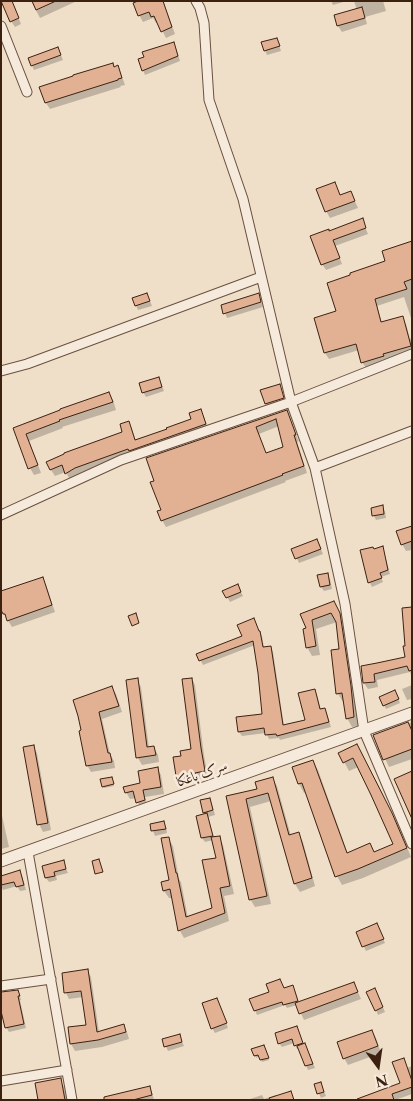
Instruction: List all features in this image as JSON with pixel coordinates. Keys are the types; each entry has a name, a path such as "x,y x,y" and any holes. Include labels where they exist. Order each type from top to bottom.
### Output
{"street":[{"path":"196,1 204,23 209,100 243,199 291,402 315,468 345,604 364,731 412,844"},
{"path":"1,26 27,92"},
{"path":"1,371 27,364 261,277"},
{"path":"1,515 121,460 291,402 412,354"},
{"path":"315,468 412,431"},
{"name":"سرک باغکا","path":"1,861 412,713"},
{"path":"28,852 72,1100"},
{"path":"1,986 50,979"},
{"path":"1,1081 66,1070"}],"building":[{"path":"1,1 12,1 19,18 10,22"},
{"path":"32,1 56,1 36,10"},
{"path":"138,1 163,1 172,27 161,32 154,16 151,17 149,12 138,16 133,3"},
{"path":"362,7 365,18 337,26 334,15"},
{"path":"277,38 280,46 264,51 261,42"},
{"path":"174,42 178,56 142,71 138,59 144,57 142,52"},
{"path":"58,47 61,55 31,66 28,58"},
{"path":"113,63 114,67 118,65 122,78 45,103 39,87"},
{"path":"335,182 340,195 351,191 355,201 325,212 316,189"},
{"path":"363,218 366,228 333,240 340,258 321,265 310,236"},
{"path":"412,241 412,279 404,282 407,289 375,299 381,322 403,316 411,346 361,363 356,344 324,353 314,318 336,311 327,283 385,261 382,251"},
{"path":"147,293 150,301 135,306 132,298"},
{"path":"259,293 261,302 223,314 221,305"},
{"path":"159,377 162,387 142,393 139,383"},
{"path":"280,384 284,398 265,404 260,390"},
{"path":"109,392 113,402 59,420 26,434 38,465 28,469 13,428"},
{"path":"201,409 206,424 129,451 128,449 75,468 65,474 62,465 50,470 46,462 64,453 122,432 120,424 129,421 135,440 191,419 189,413"},
{"path":"287,410 304,466 161,521 157,511 161,510 150,482 154,481 146,458","holes":["276,419 283,447 266,453 256,427"]},
{"path":"383,505 384,514 372,516 371,508"},
{"path":"412,526 412,541 401,545 396,531"},
{"path":"317,539 321,549 295,559 291,549"},
{"path":"383,546 388,570 380,573 382,578 368,583 360,550"},
{"path":"328,573 330,585 320,587 317,575"},
{"path":"43,577 52,605 7,621 5,614 1,610 1,591"},
{"path":"238,584 241,592 226,598 222,591"},
{"path":"334,601 340,613 351,686 354,717 346,719 342,693 336,694 331,650 339,649 336,622 331,613 312,620 316,646 306,648 303,629 306,628 300,614"},
{"path":"412,607 412,670 409,671 407,666 374,674 375,682 363,683 361,666 405,657 402,608"},
{"path":"136,613 139,623 132,626 128,616"},
{"path":"254,618 260,631 263,647 271,646 283,725 305,720 298,693 315,689 320,709 325,708 329,722 277,736 276,734 265,735 264,728 238,732 236,717 262,714 253,641 199,661 196,654 242,636 237,625"},
{"path":"138,678 147,747 154,746 156,755 136,758 126,680"},
{"path":"192,678 205,771 195,773 196,776 185,778 184,774 176,776 173,757 181,756 180,751 191,749 182,679"},
{"path":"112,686 119,706 99,712 108,753 110,753 112,762 86,766 79,731 81,730 73,700"},
{"path":"395,690 399,699 383,706 379,697"},
{"path":"408,722 412,731 412,749 383,760 373,735"},
{"path":"357,744 392,813 407,848 335,877 302,783 298,784 292,767 313,760 347,853 370,843 374,852 393,844 353,758 343,763 338,753"},
{"path":"34,745 48,823 37,825 23,747"},
{"path":"158,767 161,787 143,790 145,800 136,803 133,791 125,793 123,787 140,783 138,771"},
{"path":"412,771 412,819 394,779"},
{"path":"112,777 114,784 102,787 100,779"},
{"path":"273,777 289,835 299,832 312,878 294,884 268,793 246,799 267,896 249,900 226,796 257,789 255,782"},
{"path":"210,798 213,810 203,813 200,800"},
{"path":"207,813 213,836 201,838 196,816"},
{"path":"164,821 166,829 151,831 150,824"},
{"path":"220,836 230,886 220,888 225,913 178,931 170,889 163,891 161,882 169,880 161,838 169,837 186,917 212,908 202,860 216,858 211,837"},
{"path":"99,859 103,872 95,874 92,861"},
{"path":"64,860 66,869 54,872 55,876 45,878 42,866"},
{"path":"20,870 24,885 16,887 14,882 1,885 1,876"},
{"path":"377,923 384,939 362,947 356,932"},
{"path":"88,969 97,1032 124,1024 126,1032 98,1040 70,1044 68,1027 86,1025 81,991 64,993 62,973"},
{"path":"280,979 284,988 293,985 298,1001 283,1005 282,1002 254,1011 249,999 269,992 266,984"},
{"path":"354,982 358,992 299,1014 295,1003"},
{"path":"375,988 383,1007 375,1011 366,992"},
{"path":"18,990 24,1024 5,1028 1,1011 1,992"},
{"path":"217,998 227,1023 211,1029 202,1003"},
{"path":"297,1026 303,1043 294,1046 292,1039 278,1044 275,1033"},
{"path":"372,1030 378,1046 343,1059 337,1042"},
{"path":"180,1034 182,1042 164,1047 162,1039"},
{"path":"305,1043 313,1064 305,1066 297,1046"},
{"path":"264,1045 269,1058 260,1060 258,1055 254,1056 251,1049"},
{"path":"404,1058 412,1081 412,1087 392,1094 394,1100 357,1100 400,1083 392,1062"},
{"path":"61,1078 65,1100 38,1100 35,1083"},
{"path":"321,1082 324,1092 317,1094 314,1084"},
{"path":"150,1086 152,1095 133,1100 104,1100 104,1097"},
{"path":"291,1091 294,1100 270,1100 269,1098"}]}
